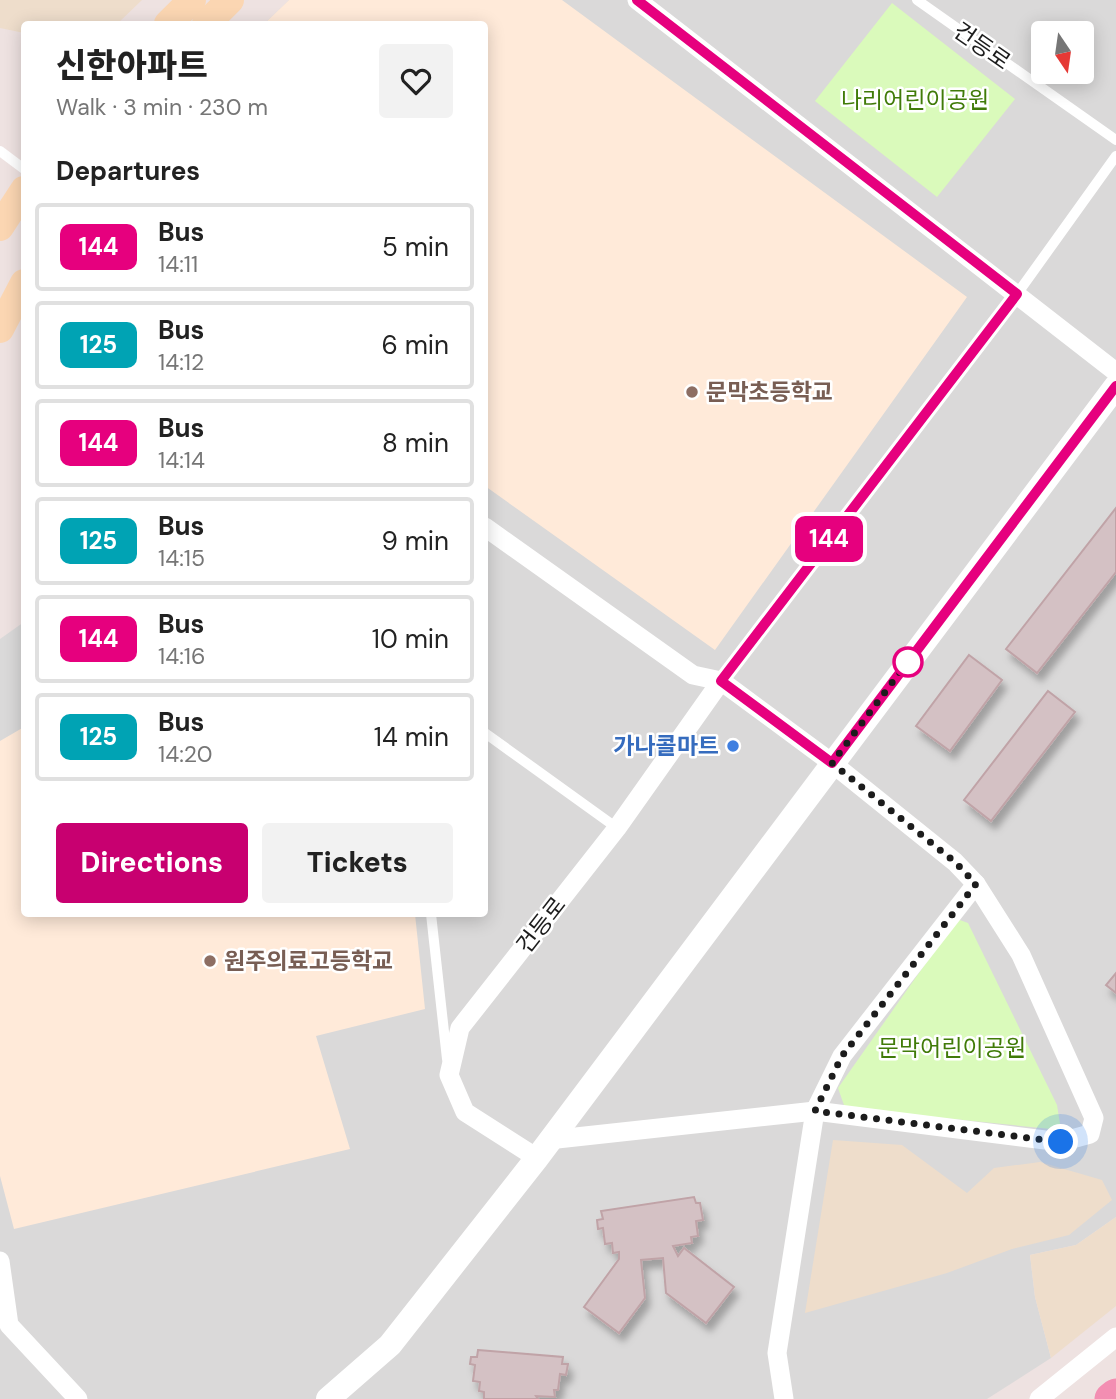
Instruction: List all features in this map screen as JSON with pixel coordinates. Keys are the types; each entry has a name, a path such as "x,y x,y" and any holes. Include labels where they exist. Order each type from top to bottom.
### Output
{"highway":[{"path":"1111,1399 1116,1395"}],"main road":[{"path":"171,21 192,0"},
{"path":"209,21 230,0"},
{"path":"0,227 21,195"},
{"path":"0,329 21,289"}],"street":[{"path":"637,0 1116,372"},
{"path":"328,1399 390,1345 543,1149 1116,386"},
{"path":"449,1075 465,1112 543,1149 815,1111 1061,1142 1090,1134 1094,1118 1021,955 976,884 955,862 832,763 721,681 693,675 488,529"},
{"name":"건등로","path":"449,1075 460,1028 617,828 721,681"},
{"path":"784,1399 777,1353 815,1111 842,1056 976,884"},
{"path":"0,1261 9,1325 78,1399"},
{"path":"1039,1399 1116,1337"}],"lane":[{"name":"건등로","path":"917,0 1116,140"},
{"path":"0,150 21,167"},
{"name":"건등로","path":"721,681 1017,294 1116,156"},
{"path":"488,735 617,828"},
{"path":"431,917 449,1075"}],"shaded area":[{"path":"0,0 142,0 120,21 21,21 21,32 0,28"},
{"path":"289,0 1116,0 1116,1217 1076,1245 1030,1255 1035,1297 1051,1358 987,1399 0,1399 0,639 21,624 21,917 488,917 488,21 267,21"},
{"name":"문막초등학교","path":"289,0 562,0 967,297 715,650 488,488 488,21 267,21"},
{"name":"원주의료고등학교","path":"21,729 21,917 415,917 425,1009 316,1036 350,1149 14,1229 0,1176 0,741"},
{"path":"833,1140 902,1145 967,1193 994,1168 1040,1162 1102,1180 1112,1200 1069,1235 1012,1249 947,1273 805,1313"},
{"path":"1116,1217 1116,1306 1051,1358 1035,1297 1030,1255 1076,1245"}],"green space":[{"name":"나리어린이공원","path":"892,3 1015,99 937,197 815,101"},
{"name":"문막어린이공원","path":"957,919 968,923 1057,1105 1061,1130 845,1108 838,1088"}],"building":[{"path":"1116,508 1116,572 1037,673 1006,649"},
{"path":"969,655 1002,680 950,751 916,726"},
{"path":"1048,691 1075,712 991,821 964,800"},
{"path":"1116,973 1116,993 1106,985"},
{"path":"694,1197 696,1203 700,1203 703,1220 696,1221 698,1236 691,1237 692,1243 673,1246 678,1256 684,1248 734,1287 706,1323 666,1293 663,1258 641,1260 645,1298 619,1333 584,1307 619,1259 619,1252 613,1253 612,1243 605,1244 603,1228 598,1229 597,1220 603,1219 601,1211"},
{"path":"478,1350 563,1357 562,1364 568,1364 566,1375 560,1374 558,1390 554,1390 555,1397 484,1399 484,1392 479,1391 480,1382 473,1381 475,1365 470,1364 471,1357 477,1357"}],"bus line":[{"name":"144","path":"637,0 1017,294 721,681 832,763 1116,386"}],"place":[{"name":"문막초등학교","path":"692,392"},
{"name":"가나콜마트","path":"733,746"},
{"name":"원주의료고등학교","path":"210,961"}],"route":[{"path":"908,662 915,652 832,763 955,862 976,884 842,1056 815,1111 1061,1142"}]}
